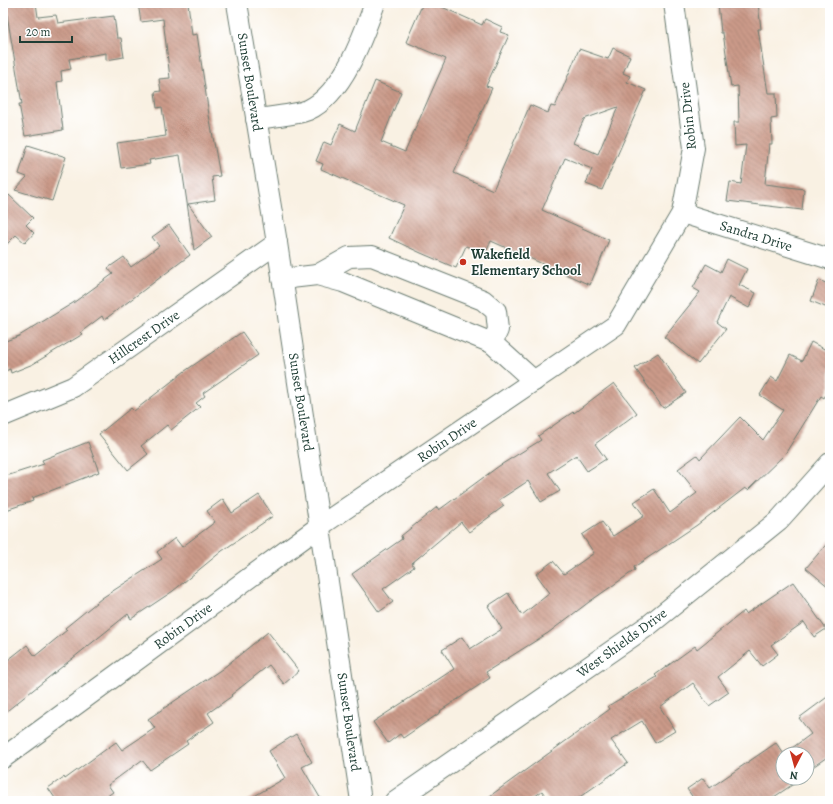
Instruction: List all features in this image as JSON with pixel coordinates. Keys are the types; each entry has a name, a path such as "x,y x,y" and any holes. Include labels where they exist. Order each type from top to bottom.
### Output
{"street":[{"name":"Sunset Boulevard","path":"237,3 277,243 361,801"},
{"path":"256,120 308,110 330,94 346,70 375,3"},
{"name":"Robin Drive","path":"3,758 320,526 616,325 682,213 694,148 674,3"},
{"name":"Sandra Drive","path":"682,213 830,259"},
{"name":"Hillcrest Drive","path":"3,416 73,387 277,243"},
{"path":"317,275 349,257 372,256 483,300 496,311 498,330 492,343"},
{"path":"282,278 317,275 342,282 492,343 534,381"},
{"name":"West Shields Drive","path":"395,801 649,625 779,520 830,463"}],"building":[{"path":"5,3 36,3 38,17 56,15 58,23 114,16 117,38 121,38 124,57 106,60 106,53 69,59 71,69 61,71 62,81 57,82 63,130 25,136 19,104 22,104"},
{"path":"138,3 188,3 192,35 197,34 220,176 212,177 215,200 188,204 212,237 194,250 180,155 149,160 150,164 121,168 117,143 166,136 162,107 157,108 155,92 161,91 159,79 170,78 163,19 141,22"},
{"name":"Wakefield Elementary School","path":"423,3 433,3 482,25 485,19 502,27 500,32 509,35 486,86 492,88 454,173 493,190 530,105 548,113 551,106 555,107 579,49 608,59 613,48 630,56 623,73 630,76 627,82 646,90 602,190 586,184 592,169 565,158 542,210 609,240 590,285 491,241 485,255 466,246 456,268 421,253 389,238 404,205 321,169 323,164 316,161 324,142 331,145 340,124 355,131 375,81 401,92 381,142 405,152 446,59 406,42","holes":["618,107 598,154 573,143 584,119"]},
{"path":"718,3 758,3 761,29 758,29 768,93 776,93 777,118 771,119 772,144 769,144 765,184 804,189 802,210 727,201 730,182 741,184 746,145 735,146 734,122 739,122 738,86 731,87 723,33 721,33"},
{"path":"28,145 66,157 52,201 15,190 27,177 19,174"},
{"path":"9,195 33,218 26,225 34,233 25,243 16,235 3,248 3,202"},
{"path":"169,225 190,255 104,320 102,316 81,332 83,334 33,364 11,373 10,369 3,372 3,342 19,336 73,303 113,274 108,268 124,257 131,267 159,246 152,237"},
{"path":"727,259 747,269 739,285 756,293 749,308 729,297 717,322 726,329 698,364 664,337 700,292 693,288 706,264 721,272"},
{"path":"819,280 830,285 830,309 811,301"},
{"path":"242,332 258,355 203,393 205,396 196,403 200,407 171,430 167,425 141,446 148,454 128,470 99,434 131,408 134,411 185,371"},
{"path":"811,342 830,352 830,386 824,398 821,396 785,454 748,490 745,488 697,525 634,567 635,570 548,633 486,672 490,678 440,711 441,712 403,738 400,734 388,743 373,722 454,669 442,650 462,637 470,649 502,629 488,606 508,593 522,615 550,593 536,574 553,561 564,574 594,553 582,535 602,522 613,536 644,516 634,502 654,489 670,513 697,493 678,469 697,455 700,459 740,417 763,440 783,410 760,395 771,377 777,381 790,355 802,361"},
{"path":"658,353 686,393 663,408 635,368"},
{"path":"614,383 637,413 595,444 606,459 587,471 576,455 548,473 560,491 541,502 528,481 499,500 504,506 469,532 461,522 412,563 414,567 383,589 393,602 379,612 352,574 402,539 401,536 437,507 439,510 499,466 541,440 538,436 573,412 574,413"},
{"path":"88,442 99,472 32,498 33,501 3,511 3,477 44,464 42,460"},
{"path":"259,495 273,516 222,551 173,591 131,619 128,614 3,714 3,664 27,645 35,656 67,630 65,628 102,598 162,559 157,552 175,538 182,547 215,522 207,511 223,499 232,513"},
{"path":"830,540 830,588 806,568"},
{"path":"793,582 826,629 814,637 804,622 771,645 778,654 762,666 750,651 718,677 729,692 709,706 693,683 660,707 675,731 655,743 642,721 611,740 628,763 574,801 549,801 542,791 529,801 483,801 610,709 608,706 657,677 655,675 695,646 697,649 744,611 746,614"},
{"path":"268,632 299,671 284,684 269,665 231,695 232,696 208,713 214,722 186,741 188,744 150,770 142,760 108,785 113,792 100,801 57,801 48,788 64,777 65,779 116,742 122,750 155,728 148,719 222,669"},
{"path":"830,695 830,755 815,765 815,746 795,746 811,734 799,718"},
{"path":"296,734 312,762 302,767 322,801 246,801 285,778 269,751"},
{"path":"776,743 778,746 775,746 775,786 790,786 768,801 690,801 694,799 687,789 703,778 710,788"}],"place":[{"name":"Wakefield Elementary School","path":"463,262"}]}
